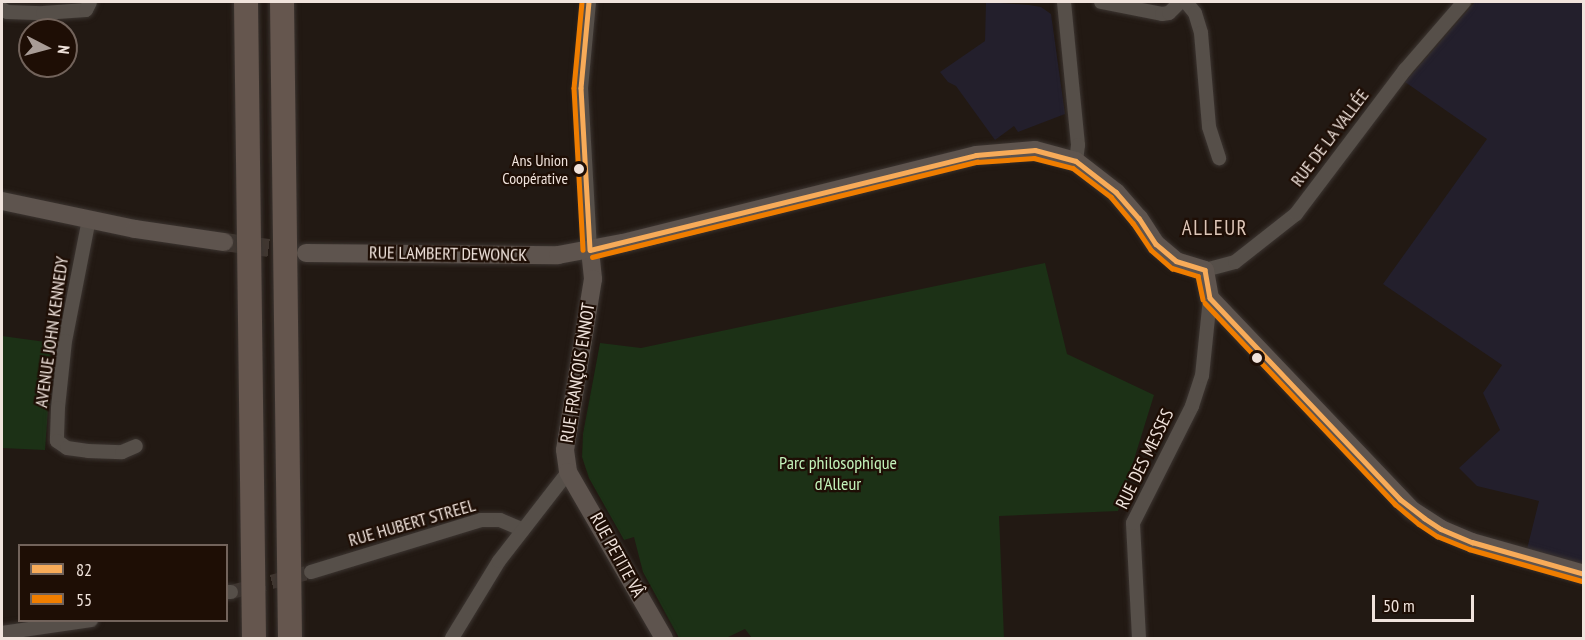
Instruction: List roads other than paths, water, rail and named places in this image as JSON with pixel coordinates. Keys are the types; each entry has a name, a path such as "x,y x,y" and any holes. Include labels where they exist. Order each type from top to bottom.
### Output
{"highway":[{"path":"246,2 254,639"},
{"path":"282,2 290,639"}],"street":[{"path":"2,9 7,12 43,13 86,10 90,2"},
{"path":"589,2 581,88 590,250"},
{"path":"1064,2 1078,145 1076,161 1116,192 1139,218 1156,244 1176,261 1206,270 1210,298 1400,499 1440,529 1472,542 1584,574"},
{"path":"1101,2 1162,14 1169,13 1180,2"},
{"path":"1186,2 1199,23 1209,127 1220,158"},
{"name":"RUE DE LA VALLÉE","path":"1206,270 1235,262 1296,214 1405,70 1464,2"},
{"name":"RUE LAMBERT DEWONCK","path":"306,253 558,255 590,250 976,155 1035,150 1076,161"},
{"path":"2,201 89,219 224,242"},
{"name":"AVENUE JOHN KENNEDY","path":"89,219 65,341 57,441 67,448 88,451 122,452 136,446"},
{"name":"RUE FRANÇOIS ENNOT","path":"568,472 565,450 593,279 590,250"},
{"name":"RUE DES MESSES","path":"1139,639 1133,523 1192,406 1202,376 1210,298"},
{"path":"452,639 499,561 568,472"},
{"name":"RUE PETITE VÂ","path":"568,472 664,639"},
{"name":"RUE HUBERT STREEL","path":"311,572 482,520 500,520 523,530"},
{"path":"2,633 84,622"}],"tunnel":[{"path":"224,242 306,253"},
{"path":"231,592 311,572"}],"place":[{"name":"Ans Union Coopérative","path":"579,169"}],"district":[{"name":"ALLEUR","path":"1215,228"}],"park label":[{"name":"Parc philosophique d'Alleur","path":"838,474"}]}
